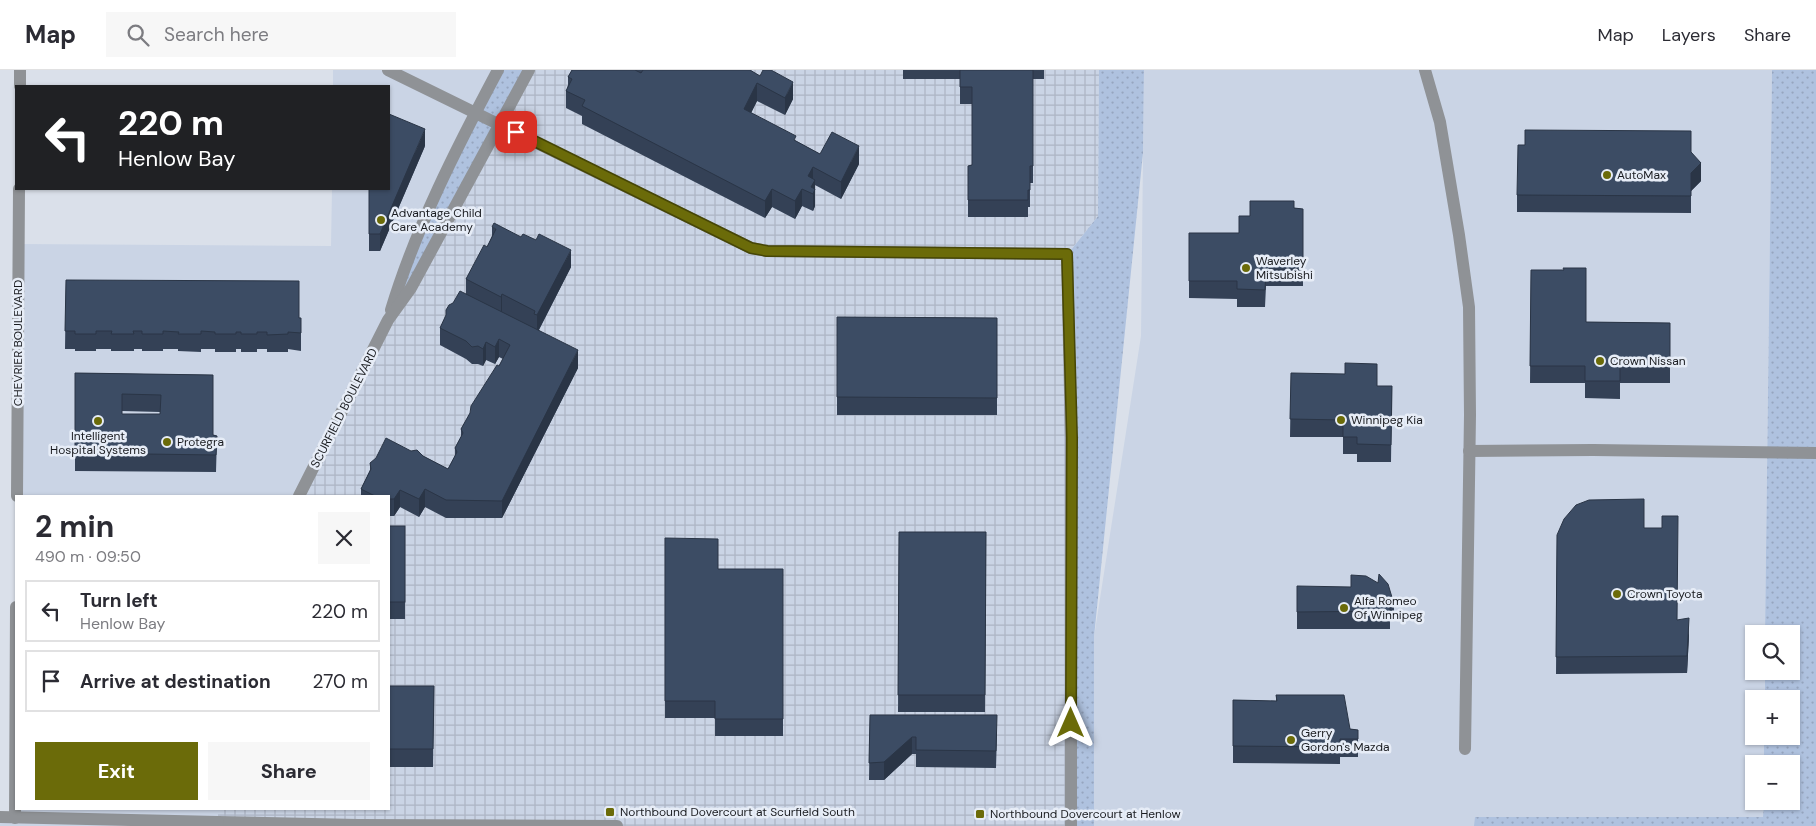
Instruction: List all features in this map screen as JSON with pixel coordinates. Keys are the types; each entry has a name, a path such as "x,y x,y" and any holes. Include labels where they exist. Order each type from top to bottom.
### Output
{"street":[{"path":"20,70 20,85"},
{"path":"388,70 751,248 767,251 1067,254 1072,438 1071,826"},
{"name":"SCURFIELD BOULEVARD","path":"388,320 402,274 421,226 498,70"},
{"name":"SCURFIELD BOULEVARD","path":"300,495 388,320 411,288 529,70"},
{"path":"1425,70 1440,122 1469,307 1470,451 1465,749"},
{"name":"CHEVRIER BOULEVARD","path":"17,495 19,190"},
{"path":"1470,451 1593,450 1816,453"},
{"path":"15,810 15,818"},
{"path":"218,810 218,824"},
{"path":"0,817 218,824 616,826"}],"shaded area":[{"path":"333,70 498,70 388,320 300,495 17,495 19,244 331,246 332,190 390,190 390,85 333,85"},
{"path":"498,70 529,70 388,320 402,274"},
{"path":"529,70 1099,70 1098,216 1067,255 1071,826 218,826 218,810 390,810 390,495 300,495"},
{"path":"1099,70 1144,70 1143,153 1094,637 1094,826 1071,826 1067,255 1098,216"},
{"path":"1144,70 1772,70 1765,625 1745,625 1745,680 1765,680 1765,690 1745,690 1745,745 1764,745 1764,755 1745,755 1745,810 1764,810 1763,826 1094,826 1094,637 1141,336"},
{"path":"1772,70 1816,70 1816,826 1474,826 1475,817 1763,817 1763,810 1800,810 1800,755 1764,755 1764,745 1800,745 1800,690 1765,690 1765,680 1800,680 1800,625 1765,625"},
{"path":"15,810 218,810 218,826 0,826 0,817"}],"building":[{"path":"572,70 635,70 641,73 643,70 750,70 760,76 763,70 771,70 793,82 785,98 757,83 744,109 796,136 794,140 820,154 832,132 859,146 841,182 813,167 808,176 815,180 811,187 815,189 813,194 802,189 795,201 772,189 765,201 582,106 585,100 566,91 572,79 568,77"},
{"path":"960,70 1033,70 1033,166 1030,166 1028,200 968,200 968,166 972,165 972,87 960,87"},
{"name":"Advantage Child Care Academy","path":"390,114 425,129 380,234 369,234 369,190 390,190"},
{"name":"AutoMax","path":"1525,130 1691,131 1691,152 1701,163 1691,173 1691,196 1517,195 1518,145 1525,145"},
{"name":"Waverley Mitsubishi","path":"1250,201 1294,201 1294,208 1303,209 1303,269 1266,269 1265,290 1237,289 1237,281 1189,281 1189,233 1239,233 1239,216 1250,216"},
{"path":"494,223 521,237 523,234 536,240 539,234 571,250 537,315 534,314 535,311 502,294 501,297 466,279 484,245 487,247 496,229 492,227"},
{"name":"Crown Nissan","path":"1563,268 1586,268 1586,322 1670,323 1670,366 1620,365 1620,381 1585,381 1585,366 1530,366 1531,270 1564,270"},
{"path":"66,280 299,281 301,333 288,332 288,334 267,335 267,332 241,334 241,332 236,332 236,334 215,334 215,332 201,331 201,334 178,334 179,332 163,331 163,334 142,334 142,331 133,331 134,334 111,334 112,331 96,331 96,334 75,334 75,331 65,331"},
{"path":"460,291 578,350 502,501 446,500 425,489 419,499 400,490 394,499 390,499 390,495 373,495 361,489 371,469 370,463 376,458 386,438 411,451 417,450 423,456 448,469 457,452 455,448 463,433 461,429 470,413 471,406 497,365 499,366 510,345 499,339 495,347 486,342 483,349 478,346 472,347 466,341 440,328 446,315 446,310"},
{"path":"837,317 997,318 997,398 837,397"},
{"name":"Winnipeg Kia","path":"1345,363 1377,364 1377,386 1392,386 1391,445 1357,444 1357,437 1343,437 1343,420 1290,419 1291,373 1345,374"},
{"path":"75,373 213,375 213,435 217,436 216,455 75,453","holes":["122,394 161,395 160,414 122,414"]},
{"name":"Crown Toyota","path":"1644,499 1644,528 1662,528 1662,516 1678,516 1677,620 1689,618 1687,656 1556,657 1557,535 1564,519 1576,505 1589,500"},
{"path":"390,526 405,526 405,602 390,602"},
{"path":"899,532 986,532 985,695 898,695"},
{"path":"665,538 718,539 718,569 783,569 783,719 715,719 715,701 665,701"},
{"path":"1379,574 1388,584 1394,604 1390,604 1390,611 1297,612 1297,586 1351,587 1351,575 1366,576 1378,583"},
{"path":"390,686 434,686 433,749 390,749"},
{"name":"Gerry Gordon's Mazda","path":"1276,695 1344,695 1350,729 1358,730 1358,739 1340,739 1340,747 1233,746 1233,700 1277,701"},
{"path":"870,715 997,715 996,751 916,750 916,737 912,737 884,762 869,763"}],"place":[{"name":"AutoMax","path":"1607,175"},
{"name":"Advantage Child Care Academy","path":"381,220"},
{"name":"Waverley Mitsubishi","path":"1246,268"},
{"name":"Crown Nissan","path":"1600,361"},
{"name":"Winnipeg Kia","path":"1341,420"},
{"name":"Intelligent Hospital Systems","path":"98,421"},
{"name":"Protegra","path":"167,442"},
{"name":"Crown Toyota","path":"1617,594"},
{"name":"Alfa Romeo Of Winnipeg","path":"1344,608"},
{"name":"Gerry Gordon's Mazda","path":"1291,740"},
{"name":"Northbound Dovercourt at Scurfield South","path":"610,812"},
{"name":"Northbound Dovercourt at Henlow","path":"980,814"}],"route":[{"path":"516,132 751,248 767,251 1067,254 1072,438 1071,723"}]}
